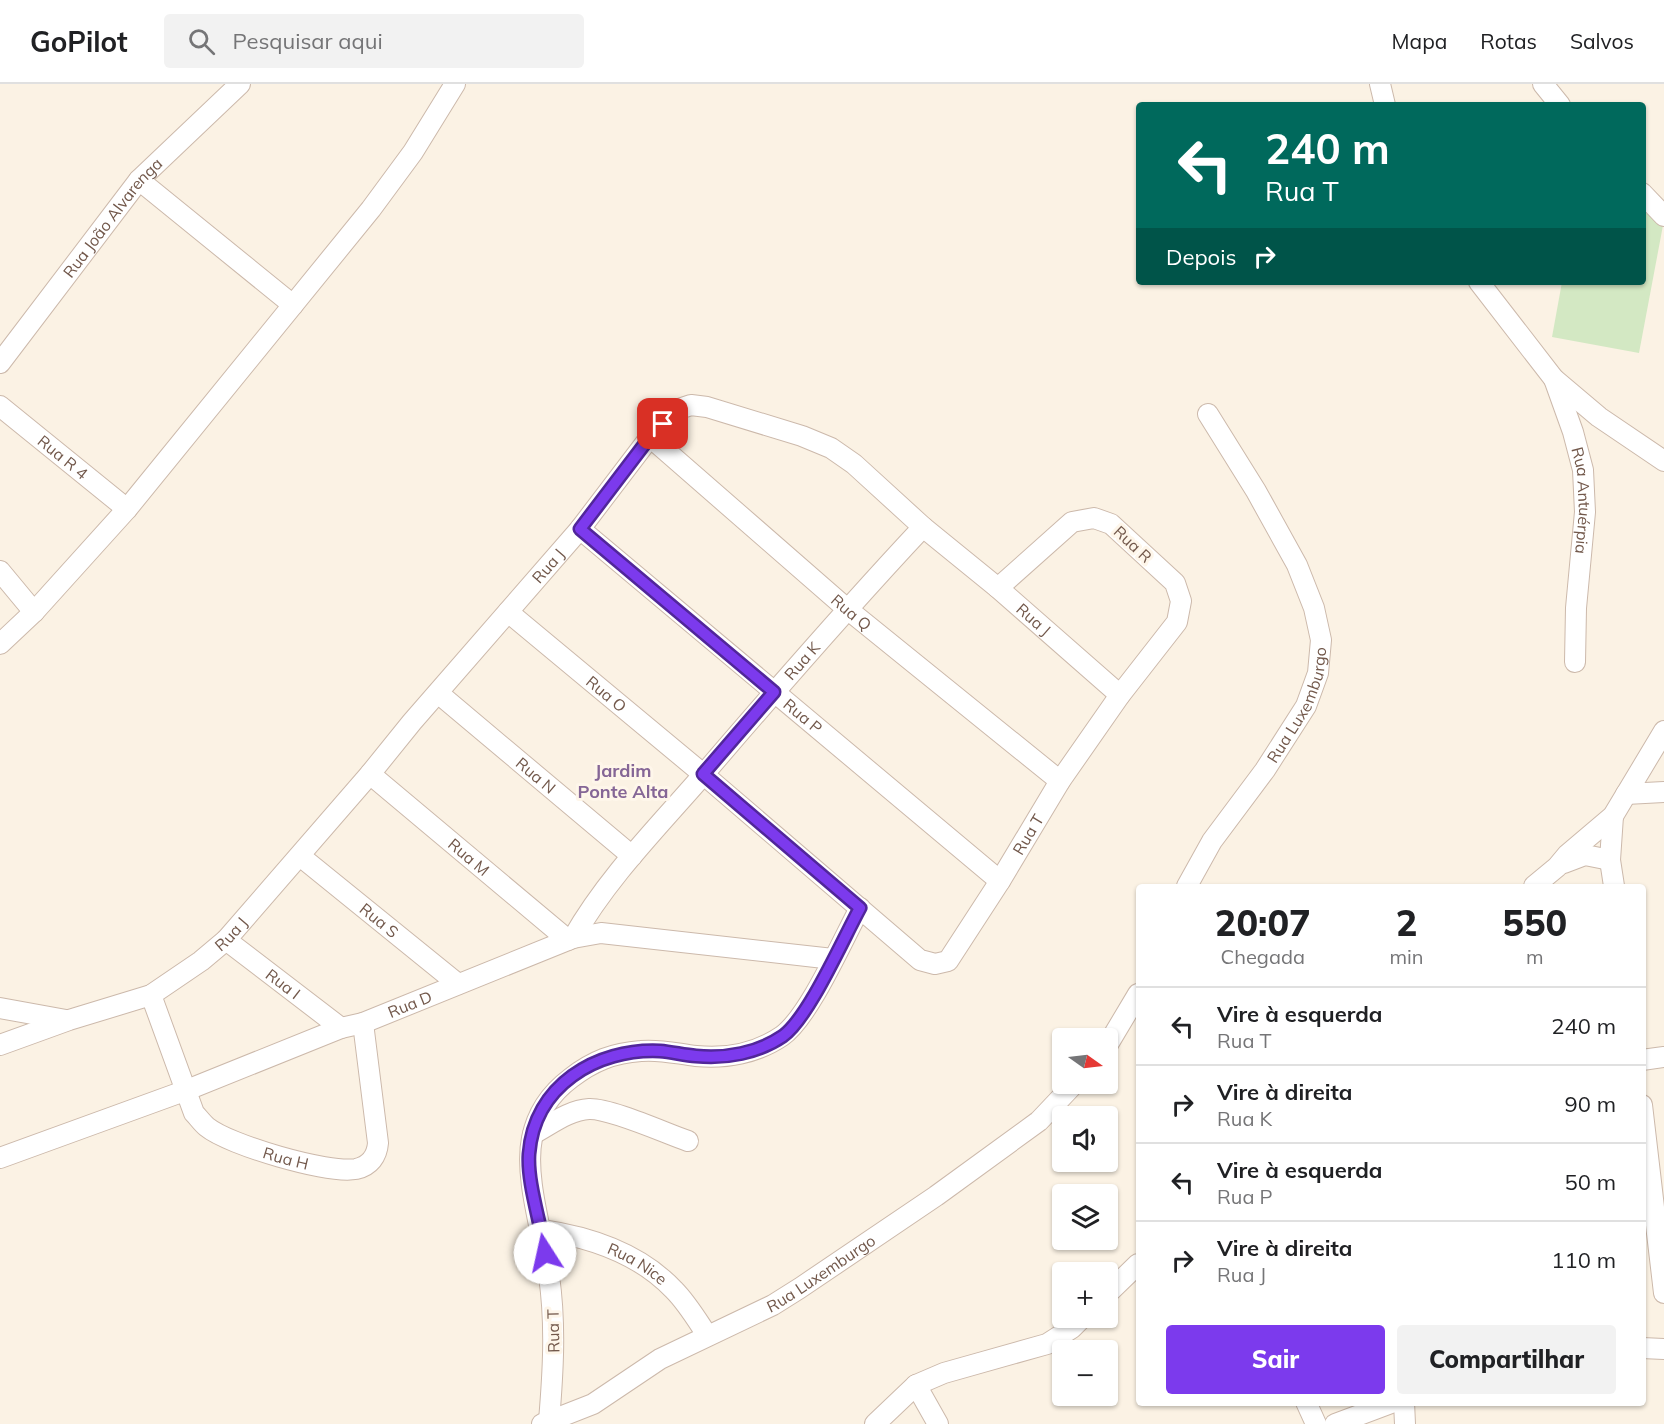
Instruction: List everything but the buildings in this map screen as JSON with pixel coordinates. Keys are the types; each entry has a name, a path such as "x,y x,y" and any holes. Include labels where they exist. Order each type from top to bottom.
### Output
{"street":[{"name":"Rua João Alvarenga","path":"0,363 139,180 240,84"},
{"path":"0,644 34,612 127,509 378,200 413,152 456,84"},
{"path":"1380,84 1384,102"},
{"path":"1543,84 1558,102"},
{"path":"139,180 293,305"},
{"path":"1646,197 1664,216"},
{"path":"1481,285 1554,379 1599,417 1664,461"},
{"name":"Rua Antuérpia","path":"1554,379 1573,432 1582,470 1585,512 1576,608 1575,662"},
{"name":"Rua J","path":"0,1045 69,1020 151,995 201,961 226,940 370,774 411,722 580,529 650,437 676,410 691,405 707,407 802,436 831,448 854,464 923,527 998,588 1120,695"},
{"name":"Rua R 4","path":"0,406 127,509"},
{"name":"Rua Luxemburgo","path":"1188,884 1212,841 1265,770 1306,706 1318,673 1321,640 1314,608 1297,565 1256,491 1208,414"},
{"name":"Rua Q","path":"650,437 846,608 1060,781"},
{"name":"Rua R","path":"998,588 1072,522 1094,518 1111,524 1175,583 1181,601 1178,622"},
{"name":"Rua K","path":"571,939 632,856 846,608 923,527"},
{"name":"Rua P","path":"580,529 1000,881"},
{"path":"0,571 34,612"},
{"name":"Rua O","path":"508,612 703,774"},
{"name":"Rua T","path":"703,774 920,960 935,964 948,961 1000,881 1060,781 1120,695 1178,622"},
{"name":"Rua N","path":"438,693 632,856"},
{"path":"1536,884 1613,816 1664,731"},
{"name":"Rua M","path":"370,774 571,939"},
{"path":"1626,794 1664,792"},
{"path":"1613,816 1610,860 1614,884"},
{"path":"1557,867 1585,855 1610,860"},
{"name":"Rua S","path":"300,856 458,984"},
{"name":"Rua T","path":"546,1423 553,1360 553,1308 542,1230 530,1174 529,1155 533,1134 543,1109 557,1088 591,1063 616,1055 642,1051 697,1056 732,1056 758,1049 784,1035 804,1012 860,908"},
{"name":"Rua D","path":"0,1158 187,1090 341,1028 363,1023 571,939 602,933 833,959"},
{"name":"Rua I","path":"226,940 341,1028"},
{"name":"Rua H","path":"151,995 194,1113 207,1127 225,1137 300,1162 344,1169 358,1169 373,1159 377,1152 378,1143 363,1023"},
{"path":"1118,1028 1136,997"},
{"path":"0,1008 69,1020"},
{"path":"1646,1059 1664,1057"},
{"name":"Rua Luxemburgo","path":"546,1423 593,1404 643,1369 706,1335 773,1305 936,1196 1039,1120 1064,1094"},
{"path":"533,1134 572,1113 589,1109 607,1112 688,1140"},
{"path":"1646,1139 1664,1293"},
{"name":"Rua Nice","path":"542,1230 572,1235 610,1247 647,1268 674,1289 706,1335"},
{"path":"1118,1283 1136,1266"},
{"path":"874,1424 916,1385 944,1373 1047,1344 1072,1328"},
{"path":"1646,1348 1664,1349"},
{"path":"916,1385 938,1424"},
{"path":"1308,1406 1316,1424"},
{"path":"1335,1424 1383,1406"},
{"path":"1404,1406 1405,1424"}],"green space":[{"path":"1646,214 1664,217 1639,353 1552,337 1561,285 1646,285"}],"district":[{"name":"Jardim Ponte Alta","path":"623,780"}],"route":[{"path":"545,1253 530,1174 529,1155 533,1134 543,1109 557,1088 591,1063 616,1055 663,1051 697,1056 732,1056 758,1049 784,1035 804,1012 860,908 703,774 774,692 580,529 650,437 663,424"}]}
